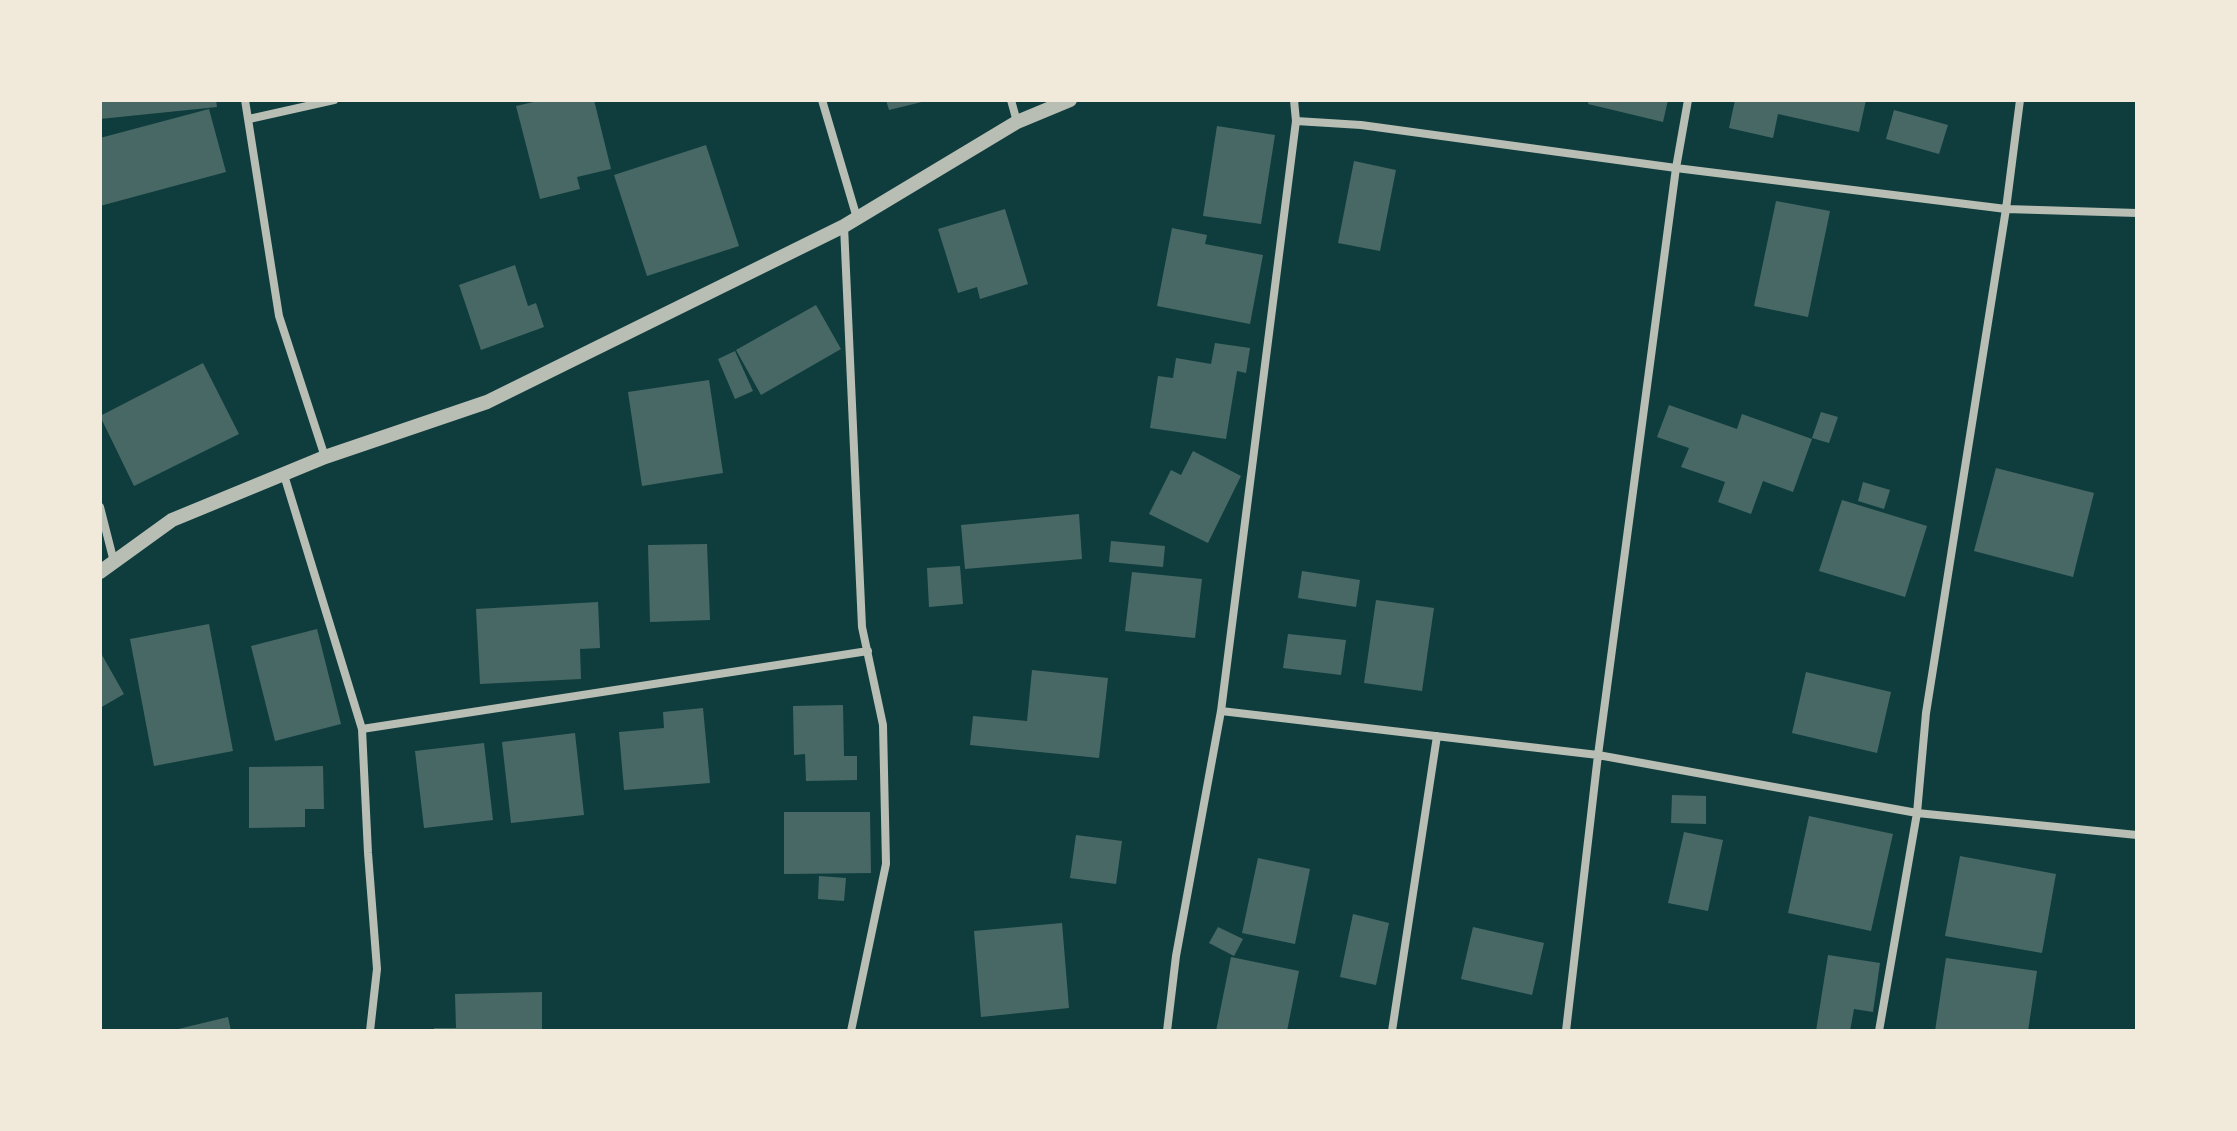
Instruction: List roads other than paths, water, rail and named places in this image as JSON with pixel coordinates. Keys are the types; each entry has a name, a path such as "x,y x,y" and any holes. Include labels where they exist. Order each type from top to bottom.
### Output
{"street":[{"path":"245,100 279,316 325,457"},
{"path":"249,119 334,100"},
{"path":"822,100 851,222 862,627 883,725 886,864 851,1031"},
{"path":"1011,100 1017,122"},
{"path":"100,572 172,520 325,457 487,402 851,222 1017,122 1070,100"},
{"path":"1167,1031 1176,956 1221,711 1296,121 1294,100"},
{"path":"1566,1031 1598,755 1676,168 1688,100"},
{"path":"1879,1031 1917,813 1928,697 2006,209 2020,100"},
{"path":"1296,121 1361,125 2006,209 2137,213"},
{"path":"284,475 362,729 377,969 370,1031"},
{"path":"100,507 114,562"},
{"path":"362,729 868,651"},
{"path":"1221,711 1598,755 1917,813 2137,835"},
{"path":"1392,1031 1437,736"}]}
